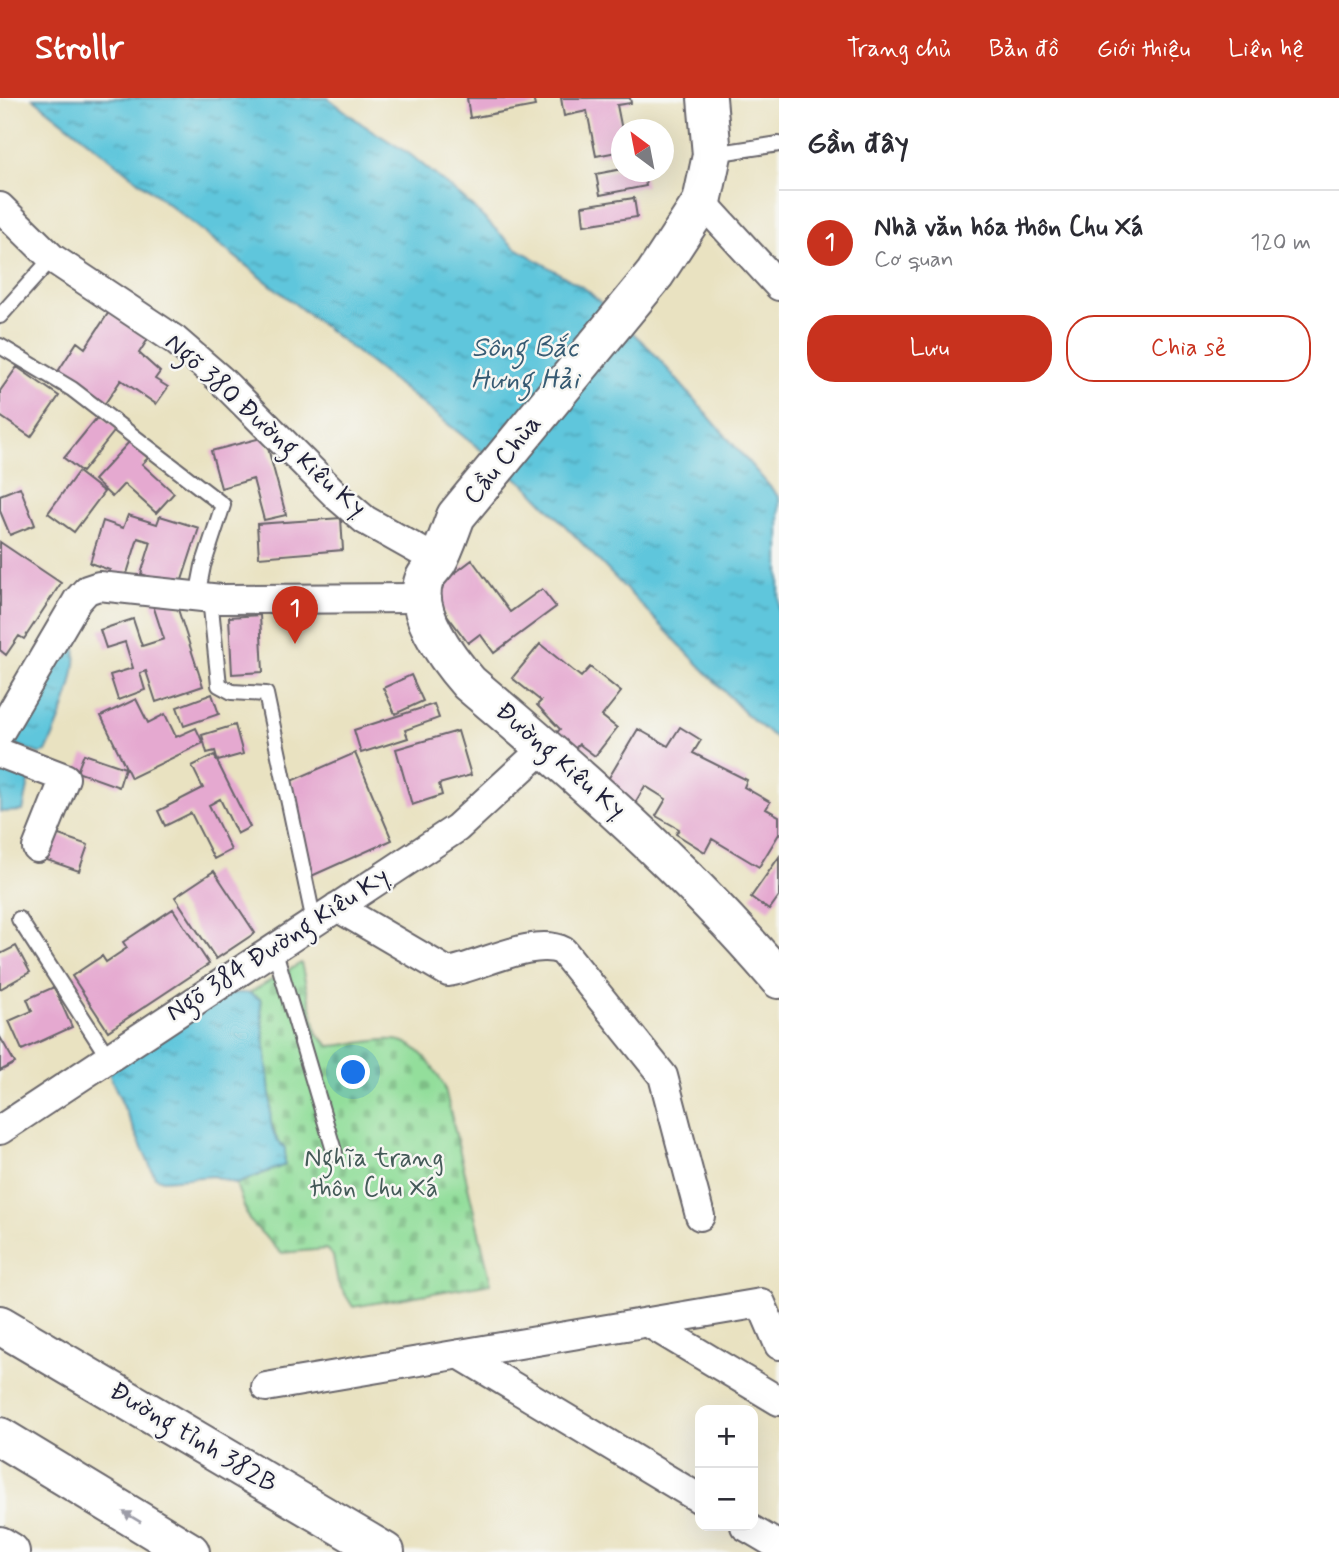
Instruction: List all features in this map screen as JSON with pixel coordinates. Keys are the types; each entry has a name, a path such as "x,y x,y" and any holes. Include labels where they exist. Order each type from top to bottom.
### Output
{"main road":[{"path":"702,202 712,155 707,98"},
{"name":"Cầu Chùa","path":"438,561 457,516 655,274 702,202"},
{"path":"422,598 424,580 438,561"},
{"name":"Đường Kiêu Kỵ","path":"422,598 433,632 447,659 469,682 650,840 734,926 779,979"},
{"name":"Đường tỉnh 382B","path":"0,1325 385,1552"},
{"path":"0,1437 190,1552"},
{"path":"0,1546 10,1552"}],"street":[{"path":"702,202 779,286"},
{"name":"Ngõ 380 Đường Kiêu Kỵ","path":"0,207 52,258 175,340 229,387 338,497 365,520 438,561"},
{"path":"0,732 77,601 87,590 99,586 204,597 422,598"},
{"name":"Ngõ 384 Đường Kiêu Kỵ","path":"0,1130 457,828 545,747"},
{"path":"0,753 65,778 37,848"},
{"path":"325,914 448,972 530,948 553,946 563,951 663,1076 700,1216"},
{"path":"266,1387 761,1303 779,1345"},
{"path":"647,1322 779,1401"},
{"path":"459,1354 695,1496"},
{"path":"754,1531 779,1546"}],"lane":[{"path":"712,155 779,144"},
{"path":"0,316 52,258"},
{"path":"0,345 72,389 223,505 203,566 204,597 219,685 232,692 266,694 325,914"},
{"path":"19,919 108,1057"},
{"path":"274,948 335,1154"}],"green space":[{"name":"Nghĩa trang thôn Chu Xá","path":"301,963 317,1034 330,1046 397,1040 419,1052 444,1085 491,1283 353,1307 338,1283 333,1256 326,1249 281,1253 249,1220 236,1184 285,1165 269,1116 271,1103 260,999 249,993"}],"water":[{"name":"Sông Bắc Hưng Hải","path":"33,98 328,98 362,124 411,155 464,199 513,246 587,290 651,350 779,497 779,741 748,716 528,487"},
{"path":"71,632 75,644 73,675 64,709 46,752 40,754 1,739"},
{"path":"0,761 30,777 23,811 0,812"},
{"path":"249,993 260,999 271,1103 270,1116 274,1133 285,1148 285,1165 236,1184 213,1176 163,1180 155,1177 110,1076 111,1066 223,995"}],"building":[{"path":"467,98 533,98 535,106 470,118"},
{"path":"561,98 630,98 631,103 617,105 620,119 611,119 611,153 596,156 587,111 564,116"},
{"path":"611,171 611,182 645,182 646,186 600,195 596,174"},
{"path":"634,198 637,217 584,225 582,206"},
{"path":"109,312 148,339 139,353 160,372 155,379 168,387 156,404 121,380 104,405 57,373 77,342 85,348"},
{"path":"17,367 59,396 31,437 0,416 0,391"},
{"path":"100,414 117,428 82,472 64,458"},
{"path":"265,437 286,515 264,520 253,479 221,488 211,451"},
{"path":"130,441 148,458 142,464 174,493 156,513 124,484 112,497 94,480"},
{"path":"78,472 104,492 74,532 48,513"},
{"path":"20,487 35,525 10,535 0,511 0,495"},
{"path":"128,515 157,524 160,516 199,528 180,586 141,574 151,542 138,538 125,580 108,576 110,570 90,563 103,521 123,528"},
{"path":"341,518 343,550 259,557 257,524"},
{"path":"0,542 61,583 24,639 19,636 6,655 0,650"},
{"path":"472,560 510,612 542,589 556,607 494,653 480,634 468,643 430,592"},
{"path":"173,594 203,686 156,702 146,671 140,673 145,690 118,700 110,675 133,668 125,642 106,648 100,630 133,619 142,646 164,639 152,602"},
{"path":"260,615 263,672 232,674 229,617"},
{"path":"540,644 581,677 590,667 621,692 602,716 617,728 595,756 579,744 573,751 554,736 560,729 537,705 541,701 512,678"},
{"path":"411,675 423,701 395,714 383,688"},
{"path":"212,694 219,714 184,726 177,707"},
{"path":"136,699 148,723 165,714 176,737 196,728 203,743 131,778 101,716"},
{"path":"434,704 439,718 405,730 408,738 361,753 354,730"},
{"path":"235,725 243,754 218,761 215,751 207,753 202,735"},
{"path":"680,727 701,740 693,753 747,780 744,787 770,802 766,809 779,816 779,834 759,867 712,839 705,852 676,834 679,829 656,816 666,799 645,786 635,803 604,786 638,729 668,746"},
{"path":"458,731 471,775 439,784 442,795 412,805 396,749"},
{"path":"355,753 392,840 307,878 291,781"},
{"path":"84,754 125,768 119,787 77,772"},
{"path":"214,755 250,827 237,834 220,799 209,805 231,850 214,859 191,813 165,826 158,811 203,788 192,766"},
{"path":"53,833 88,845 79,871 44,859"},
{"path":"779,857 779,896 769,910 751,897"},
{"path":"214,871 255,933 216,959 175,897"},
{"path":"173,909 209,964 108,1031 72,976 102,956 106,962 127,948 123,942"},
{"path":"16,946 30,972 0,989 0,954"},
{"path":"54,987 72,1027 22,1050 9,1021 32,1011 27,999"},
{"path":"0,1037 15,1063 0,1071"}],"place":[{"name":"Nhà văn hóa thôn Chu Xá","path":"295,644"}]}
